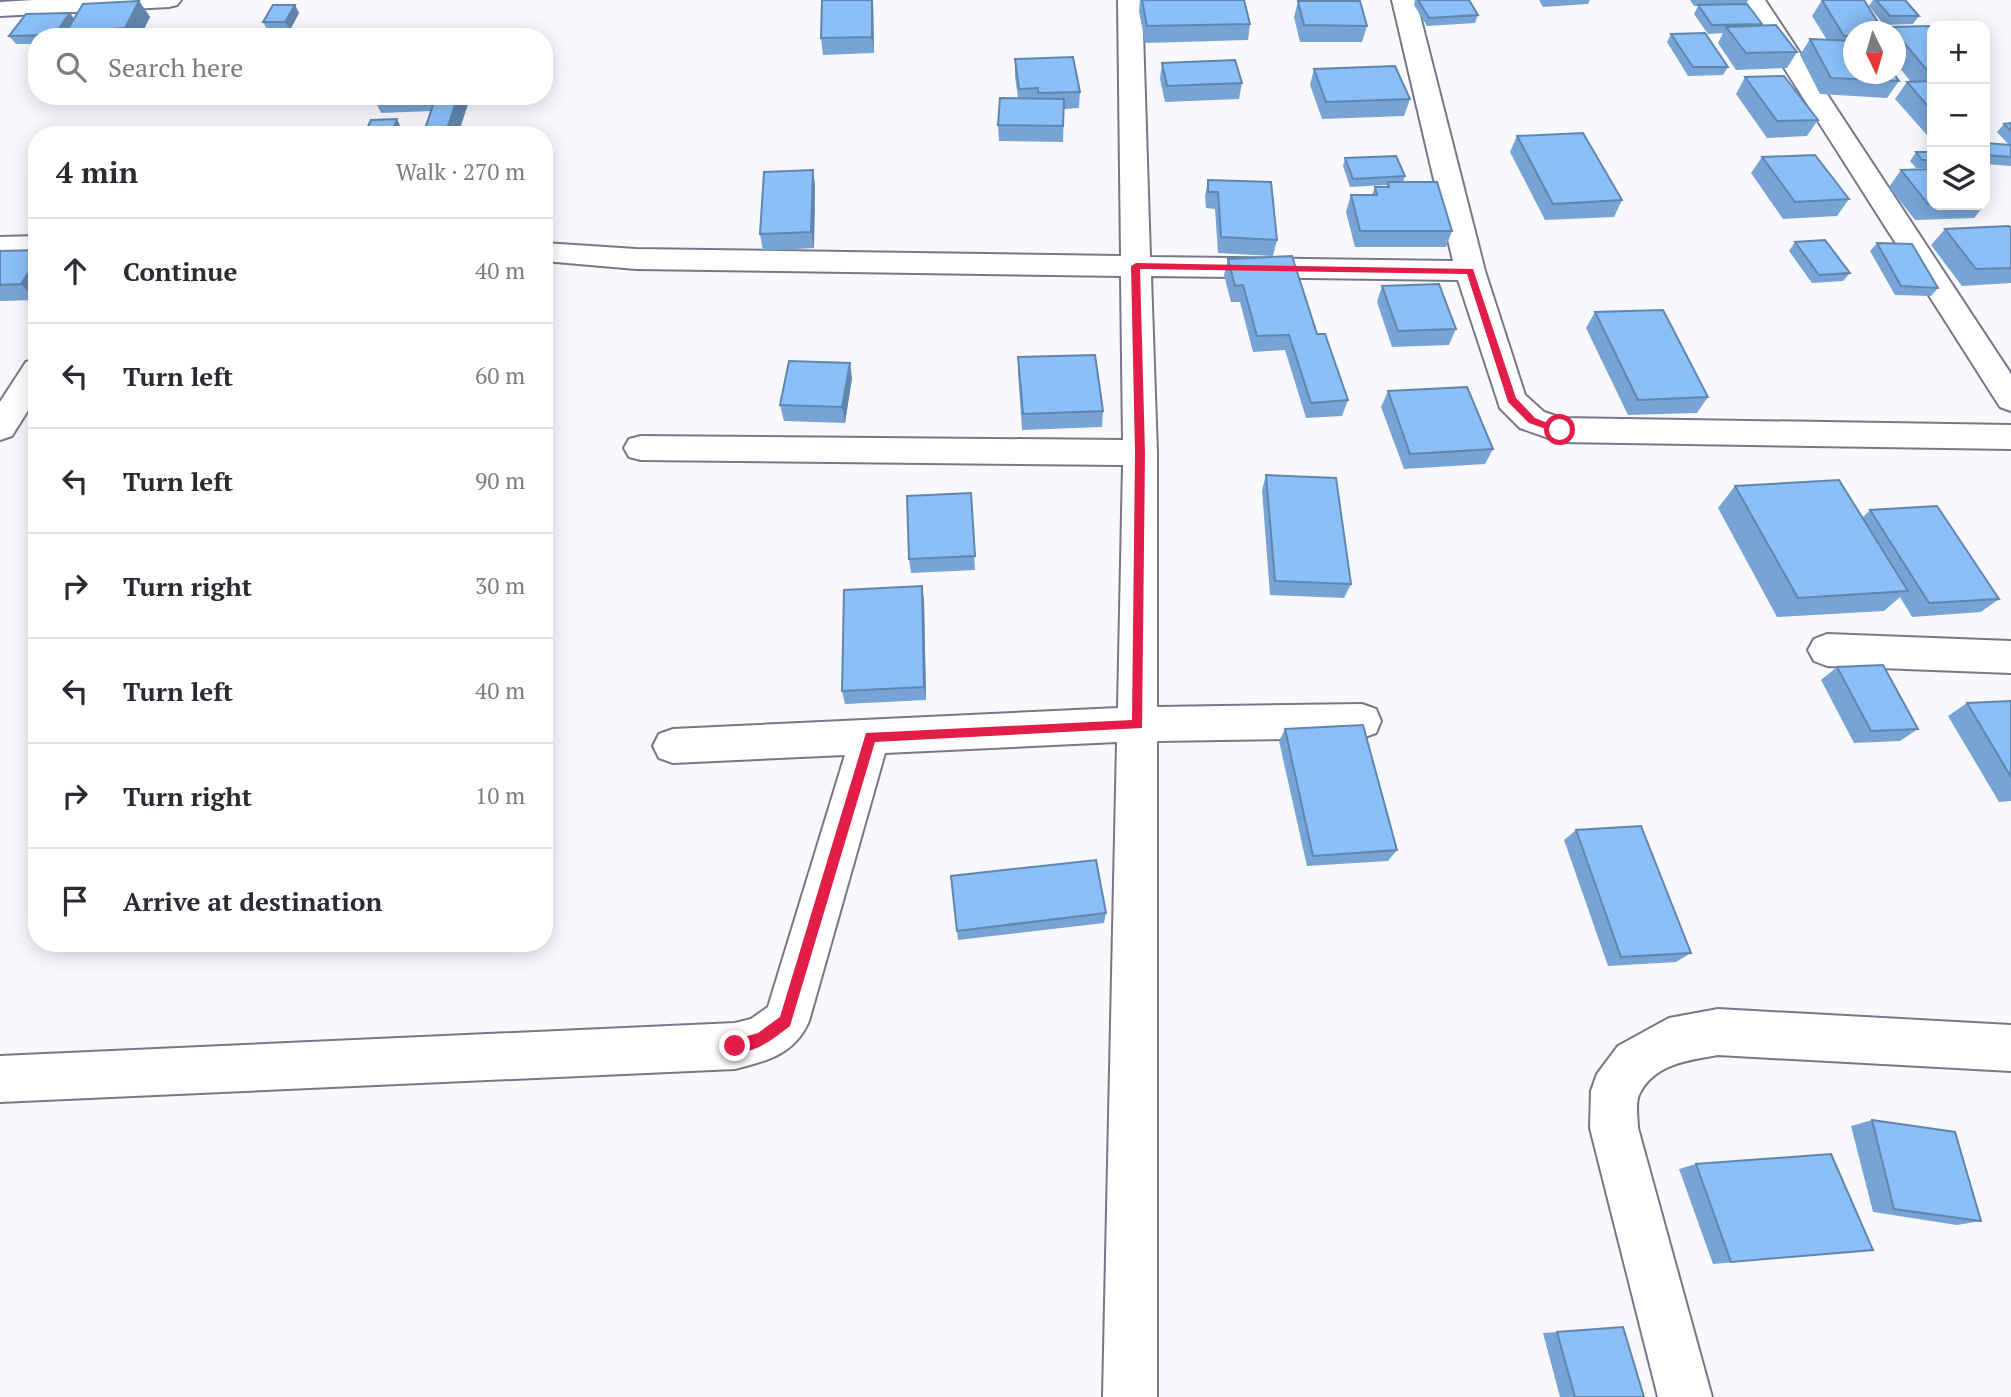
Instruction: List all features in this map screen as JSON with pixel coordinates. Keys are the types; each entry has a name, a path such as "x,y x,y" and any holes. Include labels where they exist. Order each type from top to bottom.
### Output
{"street":[{"path":"0,9 169,0"},
{"path":"1130,0 1140,453 1130,1397"},
{"path":"1404,0 1470,271 1511,400 1532,420 1560,430 2011,437"},
{"path":"1753,0 2011,399"},
{"path":"0,246 28,246"},
{"path":"553,253 650,259 1470,271"},
{"path":"0,428 28,384"},
{"path":"641,448 1140,453"},
{"path":"1827,650 2011,657"},
{"path":"673,746 1138,724 1362,721"},
{"path":"0,1079 735,1046 762,1040 786,1021 870,737"},
{"path":"1685,1397 1614,1128 1614,1091 1634,1062 1669,1041 1718,1032 2011,1048"}],"building":[{"path":"822,0 872,0 872,37 821,38"},
{"path":"1142,0 1244,0 1250,24 1147,26"},
{"path":"1418,0 1469,0 1478,15 1429,18"},
{"path":"1822,0 1864,0 1877,21 1843,21 1843,34"},
{"path":"1876,0 1905,0 1919,16 1890,16"},
{"path":"139,1 125,28 68,28 83,4"},
{"path":"1298,1 1360,1 1367,26 1304,25"},
{"path":"1747,4 1762,24 1712,25 1698,5"},
{"path":"273,5 295,5 285,22 263,22"},
{"path":"70,13 59,28 28,28 28,36 9,36 26,14"},
{"path":"1776,25 1797,52 1746,53 1726,27"},
{"path":"1927,26 1927,70 1906,45 1906,27"},
{"path":"1705,33 1728,67 1693,67 1671,34"},
{"path":"1810,39 1843,41 1843,79 1831,78"},
{"path":"1073,57 1080,92 1038,93 1038,88 1019,89 1015,59"},
{"path":"1235,60 1242,83 1167,86 1162,63"},
{"path":"1395,66 1410,99 1326,102 1314,69"},
{"path":"1784,76 1818,120 1777,121 1745,77"},
{"path":"1927,81 1927,105 1907,82"},
{"path":"1000,98 1064,99 1063,126 998,125"},
{"path":"433,105 455,105 448,126 426,126"},
{"path":"397,119 394,126 368,126 371,120"},
{"path":"1583,133 1622,200 1553,204 1517,136"},
{"path":"1990,143 2011,145 2011,157 1990,155"},
{"path":"1916,152 1927,152 1927,160 1922,160"},
{"path":"1815,155 1849,199 1795,202 1762,157"},
{"path":"1396,156 1405,176 1353,179 1345,158"},
{"path":"1927,169 1927,203 1901,170"},
{"path":"813,170 811,232 760,234 764,172"},
{"path":"1208,180 1271,182 1277,240 1221,237 1218,192 1208,192"},
{"path":"1388,182 1437,182 1452,231 1360,231 1351,195 1377,195 1375,187 1389,187"},
{"path":"2009,226 2011,268 1976,269 1945,229"},
{"path":"1825,240 1850,273 1819,275 1795,242"},
{"path":"1877,243 1912,244 1938,288 1901,286"},
{"path":"28,250 28,273 21,284 0,285 0,251"},
{"path":"1292,256 1317,334 1325,334 1348,400 1311,403 1289,335 1257,336 1243,285 1235,286 1228,259"},
{"path":"1439,284 1456,329 1398,331 1382,286"},
{"path":"1663,310 1708,397 1638,400 1595,312"},
{"path":"1095,355 1103,411 1023,414 1018,357"},
{"path":"789,361 850,363 842,407 780,405"},
{"path":"1467,387 1493,449 1410,454 1388,391"},
{"path":"1266,475 1336,478 1351,584 1275,581"},
{"path":"1839,480 1908,591 1798,598 1735,486"},
{"path":"971,493 975,556 909,559 907,496"},
{"path":"1937,506 1999,599 1929,603 1870,510"},
{"path":"922,586 924,687 842,691 844,590"},
{"path":"1883,665 1918,729 1871,731 1837,667"},
{"path":"2011,701 2011,777 1967,703"},
{"path":"1363,725 1397,850 1313,856 1285,729"},
{"path":"1641,826 1691,953 1621,957 1576,830"},
{"path":"1096,860 1106,913 957,931 951,876"},
{"path":"1872,1120 1955,1132 1981,1221 1894,1209"},
{"path":"1831,1154 1873,1250 1731,1262 1696,1164"},
{"path":"1623,1327 1644,1397 1575,1397 1557,1332"}],"route":[{"path":"735,1046 762,1040 786,1021 870,737 1138,724 1140,453 1136,266 1470,271 1511,400 1532,420 1560,430"}]}
